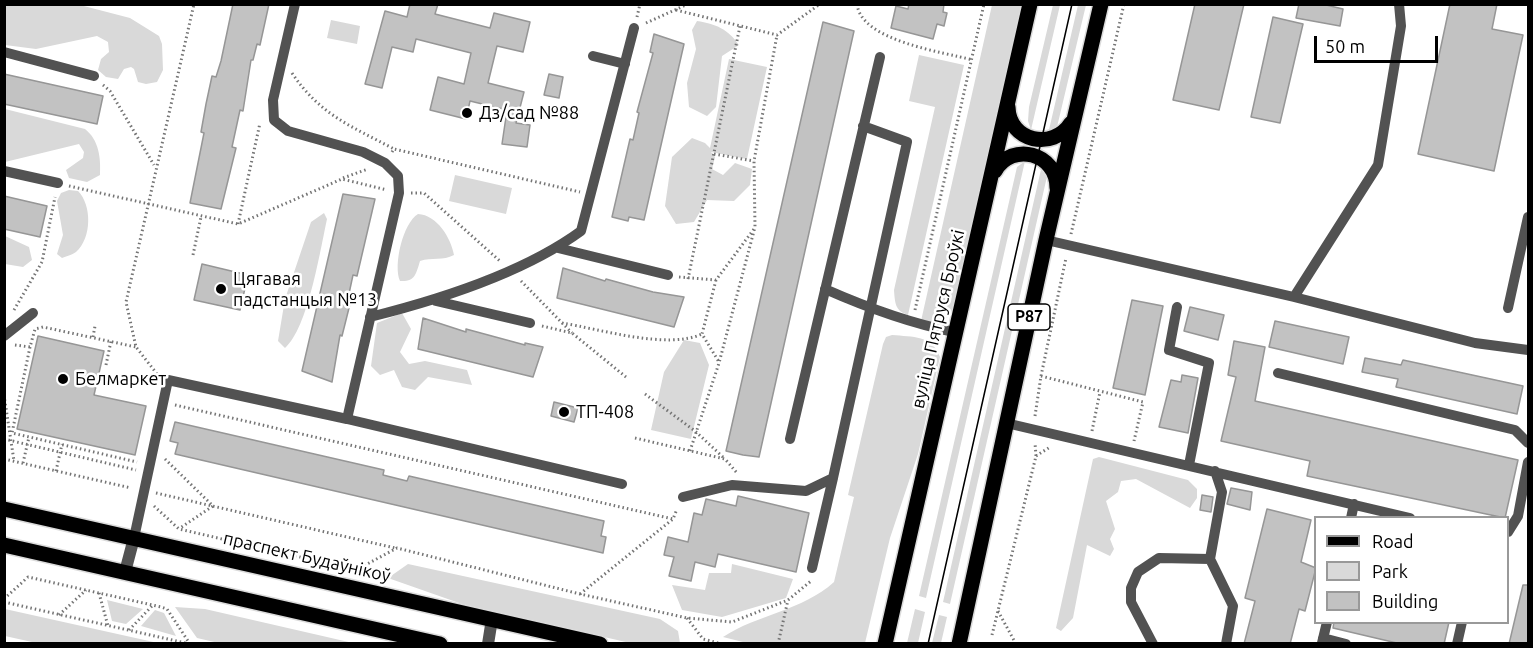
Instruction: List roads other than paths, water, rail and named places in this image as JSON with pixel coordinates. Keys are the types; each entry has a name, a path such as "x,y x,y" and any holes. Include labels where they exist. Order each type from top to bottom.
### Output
{"main road":[{"name":"вуліца Пятруся Броўкі","path":"885,644 1030,4"},
{"name":"Р87","path":"961,639 1046,240 1101,4"},
{"path":"1008,104 1008,112 1015,128 1029,138 1038,141 1060,136 1074,118"},
{"path":"993,174 1010,156 1035,154 1050,165 1057,182 1057,191"},
{"name":"праспект Будаўнікоў","path":"4,509 600,644"},
{"path":"4,545 440,644"},
{"path":"875,644 891,618"}],"street":[{"path":"125,572 134,538"},
{"path":"488,644 492,619"}],"lane":[{"path":"295,4 273,100 274,120 288,131 363,152 385,163 398,176 399,193 347,419"},
{"path":"1294,297 1378,165 1401,26 1399,4"},
{"path":"370,317 436,300 558,248 581,231 634,28"},
{"path":"4,52 93,76"},
{"path":"593,56 625,64"},
{"path":"790,440 880,57"},
{"path":"812,568 907,142 863,126"},
{"path":"4,171 58,183"},
{"path":"1508,308 1526,240 1528,217"},
{"path":"1046,240 1294,297 1475,343 1528,350"},
{"path":"558,248 669,275"},
{"path":"825,289 870,309 912,323 954,332"},
{"path":"436,300 530,323"},
{"path":"1176,307 1169,350 1209,363 1189,465"},
{"path":"4,336 33,313"},
{"path":"1278,373 1515,430 1528,443"},
{"path":"134,538 168,380 347,419 622,484"},
{"path":"1006,423 1402,516"},
{"path":"1509,530 1518,516 1528,462"},
{"path":"1215,471 1222,492 1209,559 1233,606 1227,644"},
{"path":"683,497 732,485 806,491 832,478"},
{"path":"1351,516 1354,504"},
{"path":"1153,644 1131,602 1131,588 1138,572 1158,558 1209,559"},
{"path":"1327,624 1323,641 1346,644"},
{"path":"1457,644 1462,624"}],"tram line":[{"path":"928,644 1072,4"}],"place":[{"name":"Дз/сад №88","path":"467,113"},
{"name":"Цягавая падстанцыя №13","path":"221,289"},
{"name":"Белмаркет","path":"63,379"},
{"name":"ТП-408","path":"564,412"}]}
